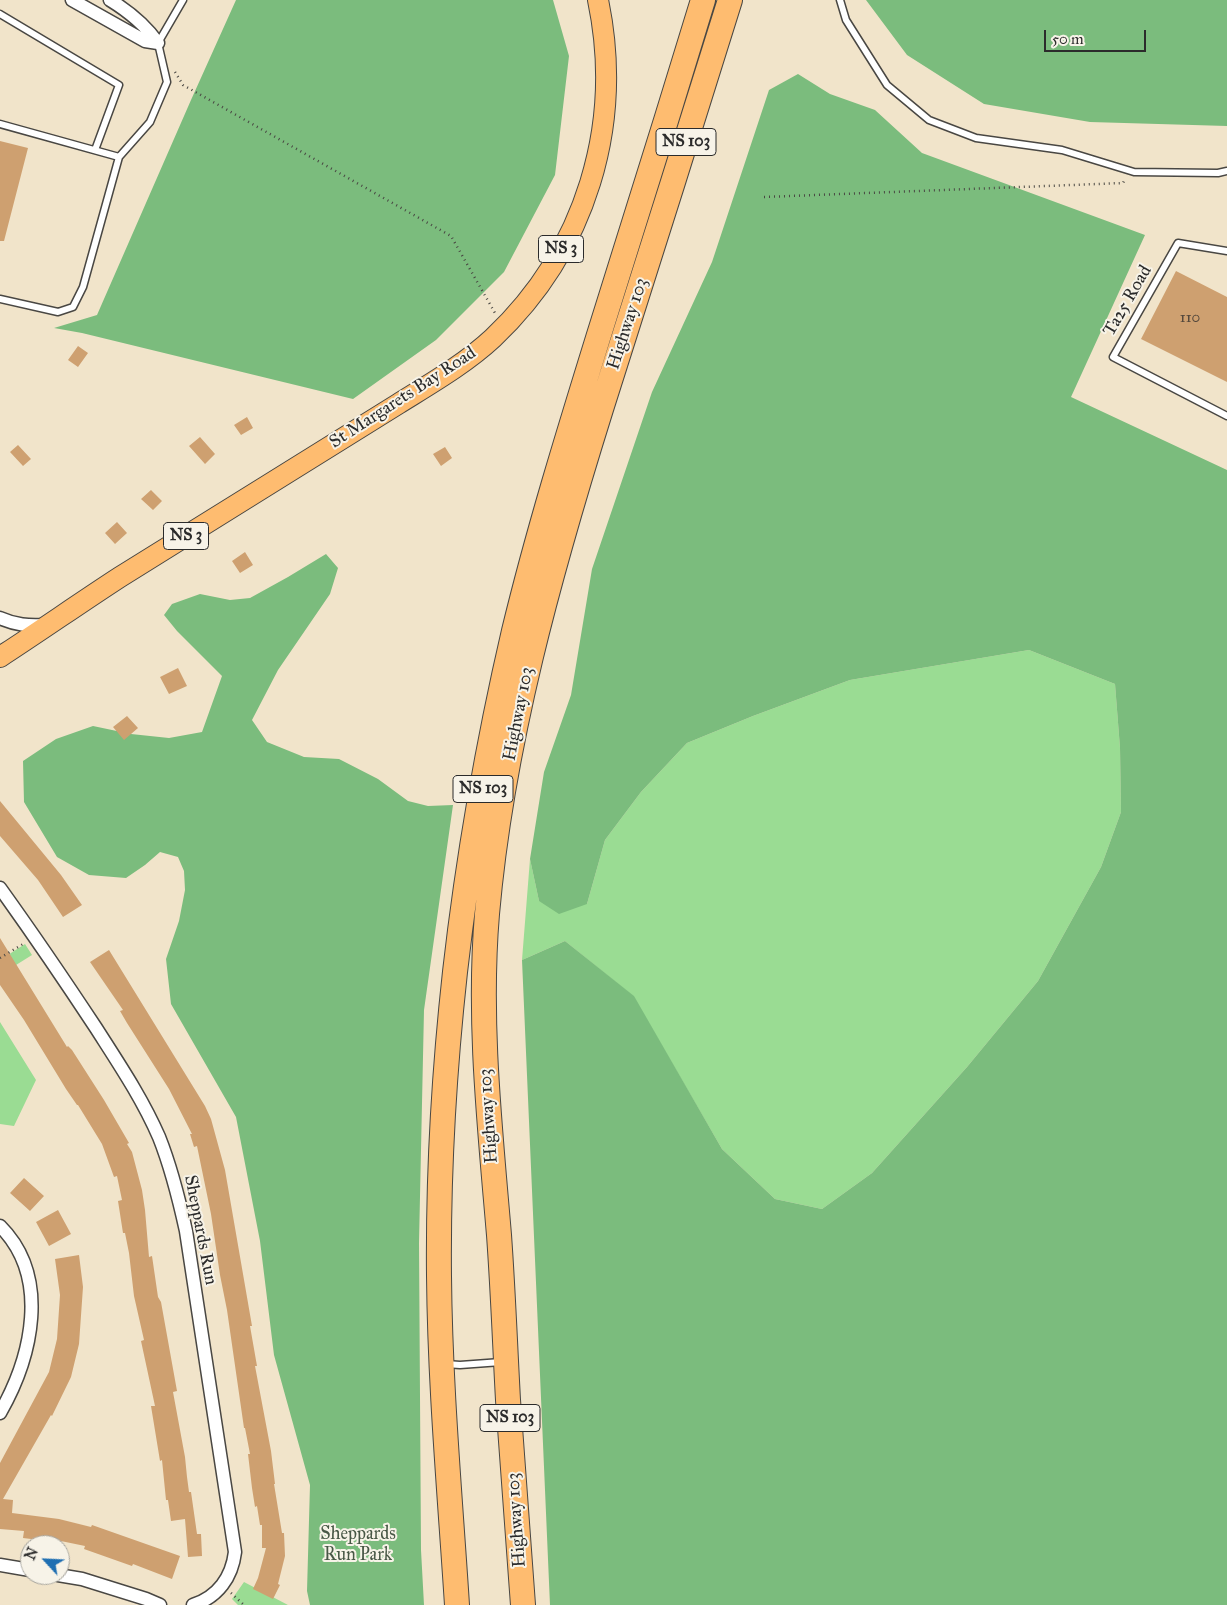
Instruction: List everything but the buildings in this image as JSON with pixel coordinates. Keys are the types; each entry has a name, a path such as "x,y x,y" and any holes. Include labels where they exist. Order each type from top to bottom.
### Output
{"highway":[{"path":"580,398 580,378 687,0"},
{"name":"Highway 103","path":"457,1605 442,1363 439,1268 444,1121 451,1009 466,886 514,631 548,503 703,0"},
{"name":"Highway 103","path":"523,1605 487,1082 484,1014 487,916 501,810 531,654 564,531 730,0"}],"main road":[{"name":"St Margarets Bay Road","path":"0,657 129,571 448,372 491,340 503,328 539,287 563,246 584,203 591,182 602,135 606,88 604,42 598,0"}],"street":[{"path":"72,0 145,41 158,43"},
{"path":"110,0 150,32 158,43"},
{"path":"0,618 12,623 28,626 50,624"},
{"name":"Sheppards Run","path":"0,888 35,936 114,1053 139,1095 159,1138 175,1184 186,1231 235,1552 232,1567 223,1585 212,1596 193,1605"},
{"path":"0,1226 12,1238 21,1258 31,1294 32,1313 25,1354 6,1403 0,1413"},
{"path":"0,1565 20,1568"},
{"path":"70,1577 82,1579 160,1605"}],"lane":[{"path":"0,299 58,312 73,307 83,287 119,157 150,122 167,82 158,43 183,0"},
{"path":"840,0 846,20 887,85 929,120 976,138 1062,150 1134,172 1218,173 1227,170"},
{"path":"0,14 120,86 95,150"},
{"path":"0,124 119,157"},
{"name":"Ta25 Road","path":"1227,251 1178,243 1113,357 1227,416"},
{"path":"442,1363 506,1362"}],"path":[{"path":"173,68 183,86 451,236 503,328"},
{"path":"764,197 1123,184 1129,170"},
{"path":"0,958 35,936"},
{"path":"223,1585 244,1605"}],"green space":[{"path":"236,0 553,0 569,56 555,175 504,272 436,340 353,399 82,333 54,328 97,315"},
{"path":"866,0 1227,0 1227,126 1090,122 984,104 907,55"},
{"path":"798,74 830,94 875,110 922,153 1145,235 1071,397 1227,470 1227,1605 550,1605 522,960 565,941 634,996 722,1149 775,1199 822,1209 872,1173 967,1067 1038,981 1101,867 1121,812 1120,748 1115,684 1029,650 850,680 687,743 641,792 605,840 587,904 559,914 539,901 530,859 544,772 571,695 592,569 652,392 712,262 769,90"},
{"path":"326,554 338,568 330,594 278,670 252,720 267,742 304,757 339,759 378,779 408,801 428,806 453,805 424,1010 419,1243 421,1550 424,1605 310,1605 307,1591 310,1485 274,1355 260,1241 236,1117 171,1004 166,959 179,921 185,890 184,871 178,857 160,852 126,878 89,875 57,857 24,802 23,761 56,739 93,726 131,734 169,738 202,732 222,676 177,631 164,615 172,604 200,594 230,600 250,598"},
{"path":"1029,650 1115,684 1120,748 1121,812 1101,867 1038,981 967,1067 872,1173 822,1209 775,1199 722,1149 633,996 565,941 522,960 530,859 539,901 587,904 605,840 641,792 687,743 850,680"},
{"path":"25,944 32,955 0,975 0,960"},
{"path":"0,1022 36,1080 14,1126 0,1124"},
{"name":"Sheppards Run Park","path":"244,1582 288,1605 238,1605 232,1599"}]}
